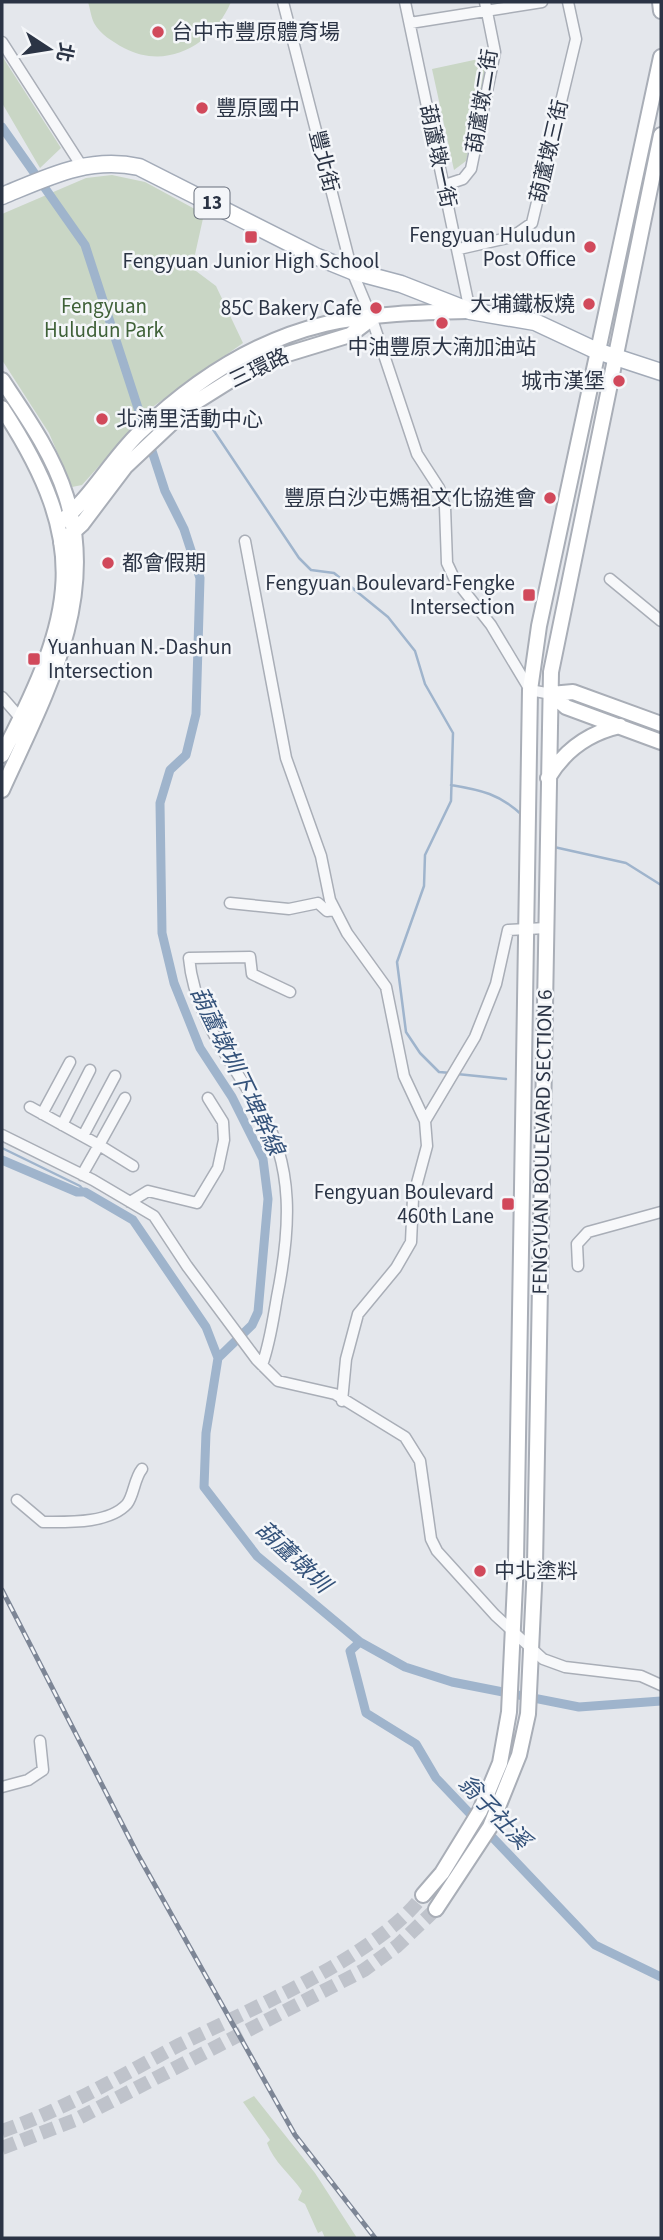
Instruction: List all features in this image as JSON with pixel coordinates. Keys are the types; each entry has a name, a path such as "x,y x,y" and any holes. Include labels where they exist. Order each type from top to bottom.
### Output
{"main road":[{"name":"13","path":"2,196 73,168 117,162 139,167 315,256 352,271 401,284 470,311 535,322 597,351 661,372"}],"street":[{"name":"豐北街","path":"283,2 352,271 372,319 417,454 439,488 444,507 447,563 454,578 491,625 530,690"},
{"name":"葫蘆墩一街","path":"405,2 470,311"},
{"path":"410,23 486,7 542,2"},
{"name":"葫蘆墩三街","path":"459,249 512,237 531,223 576,39 568,2"},
{"path":"660,2 661,11"},
{"name":"葫蘆墩二街","path":"444,185 463,179 471,169 495,52 486,7"},
{"path":"2,42 73,168"},
{"name":"FENGYUAN BOULEVARD SECTION 6","path":"423,1895 442,1873 480,1811 500,1763 509,1712 514,1629 530,824 530,690 540,626 661,57"},
{"name":"FENGYUAN BOULEVARD SECTION 6","path":"436,1909 490,1827 519,1755 528,1713 551,694 560,622 661,135"},
{"name":"三環路","path":"58,524 71,515 115,457 180,395 254,357 350,335 372,319 470,311"},
{"name":"三環路","path":"61,543 75,532 125,467 182,413 254,357"},
{"path":"2,380 45,449 66,496 75,532 76,577 71,622 62,653 26,722 2,755"},
{"path":"2,408 33,455 46,484 58,524 64,579 60,621 2,790"},
{"path":"245,541 286,758 321,856 334,910 386,987 404,1076 425,1121 427,1146 413,1198 411,1242 396,1268 358,1314 346,1359 342,1401"},
{"path":"610,579 661,621"},
{"path":"530,690 551,694 573,692 661,724"},
{"path":"551,694 566,707 661,742"},
{"path":"2,697 26,722"},
{"path":"547,779 564,756 579,743 599,732 621,726"},
{"path":"230,904 289,909 318,903 327,911 334,910"},
{"path":"425,1121 475,1037 496,984 508,930 546,928"},
{"path":"259,1362 268,1348 287,1247 284,1170 276,1141 260,1108 219,1046 193,982 189,958 250,957 252,974 290,992"},
{"path":"42,1114 70,1062"},
{"path":"62,1125 90,1070"},
{"path":"83,1136 114,1076"},
{"path":"82,1175 125,1098"},
{"path":"130,1202 148,1191 197,1203 218,1168 224,1140 223,1122 208,1098"},
{"path":"30,1107 132,1166"},
{"path":"2,1135 82,1175 154,1216 187,1266 259,1362 278,1381 335,1394 342,1401 390,1425 411,1444 421,1461 431,1539 437,1551 495,1615 514,1629 531,1650 556,1665 624,1672 661,1685"},
{"path":"578,1266 576,1248 588,1232 661,1212"},
{"path":"17,1500 43,1521 83,1521 115,1513 129,1502 135,1479 142,1469"},
{"path":"2,1787 28,1780 43,1770 40,1741"}],"green space":[{"name":"台中市豐原體育場","path":"88,2 231,2 213,30 201,41 172,55 157,56 124,48 107,37 94,23"},
{"path":"2,56 61,148 40,168 2,103"},
{"path":"488,57 466,161 454,170 432,69"},
{"name":"Fengyuan Huludun Park","path":"112,175 145,182 204,214 192,268 216,286 243,343 151,408 82,485 72,487 49,433 2,360 2,214 86,178"},
{"path":"254,2096 315,2173 357,2238 325,2238 322,2231 318,2233 305,2204 298,2200 302,2191 273,2156 267,2143 270,2140 243,2102"}],"waterway":[{"name":"葫蘆墩圳下埤幹線","path":"2,127 85,245 165,491 184,529 200,578 196,714 186,755 170,770 160,803 162,933 174,983 200,1048 232,1097 263,1159 268,1199 258,1312 252,1325 218,1358"},
{"path":"202,413 299,558 311,570 334,573 388,617 415,651 425,684 453,733 451,801 425,855 424,886 397,962 406,1032 420,1053 439,1072 451,1073"},
{"path":"451,785 490,794 522,815"},
{"path":"554,847 626,863 661,885"},
{"path":"457,1074 506,1079"},
{"path":"2,1148 80,1186 85,1192"},
{"name":"葫蘆墩圳","path":"2,1160 77,1192 85,1192 133,1220 206,1327 218,1358 206,1433 204,1487 257,1556 360,1642 405,1667 452,1682 579,1707 661,1701"},
{"name":"翁子社溪","path":"360,1642 350,1651 366,1713 416,1744 436,1778 595,1945 661,1977"}],"tunnel":[{"path":"2,2131 70,2102 310,1979 377,1939 423,1895"},
{"path":"2,2148 75,2120 364,1970 397,1946 436,1909"}],"railway":[{"path":"2,1590 138,1855 295,2135 375,2238"}],"place":[{"name":"台中市豐原體育場","path":"158,32"},
{"name":"豐原國中","path":"202,108"},
{"name":"Fengyuan Junior High School","path":"251,237"},
{"name":"Fengyuan Huludun Post Office","path":"590,247"},
{"name":"大埔鐵板燒","path":"589,304"},
{"name":"85C Bakery Cafe","path":"376,308"},
{"name":"中油豐原大湳加油站","path":"442,323"},
{"name":"城市漢堡","path":"619,381"},
{"name":"北湳里活動中心","path":"102,419"},
{"name":"豐原白沙屯媽祖文化協進會","path":"550,498"},
{"name":"都會假期","path":"108,563"},
{"name":"Fengyuan Boulevard-Fengke Intersection","path":"529,595"},
{"name":"Yuanhuan N.-Dashun Intersection","path":"34,659"},
{"name":"Fengyuan Boulevard 460th Lane","path":"508,1204"},
{"name":"中北塗料","path":"480,1571"}]}
